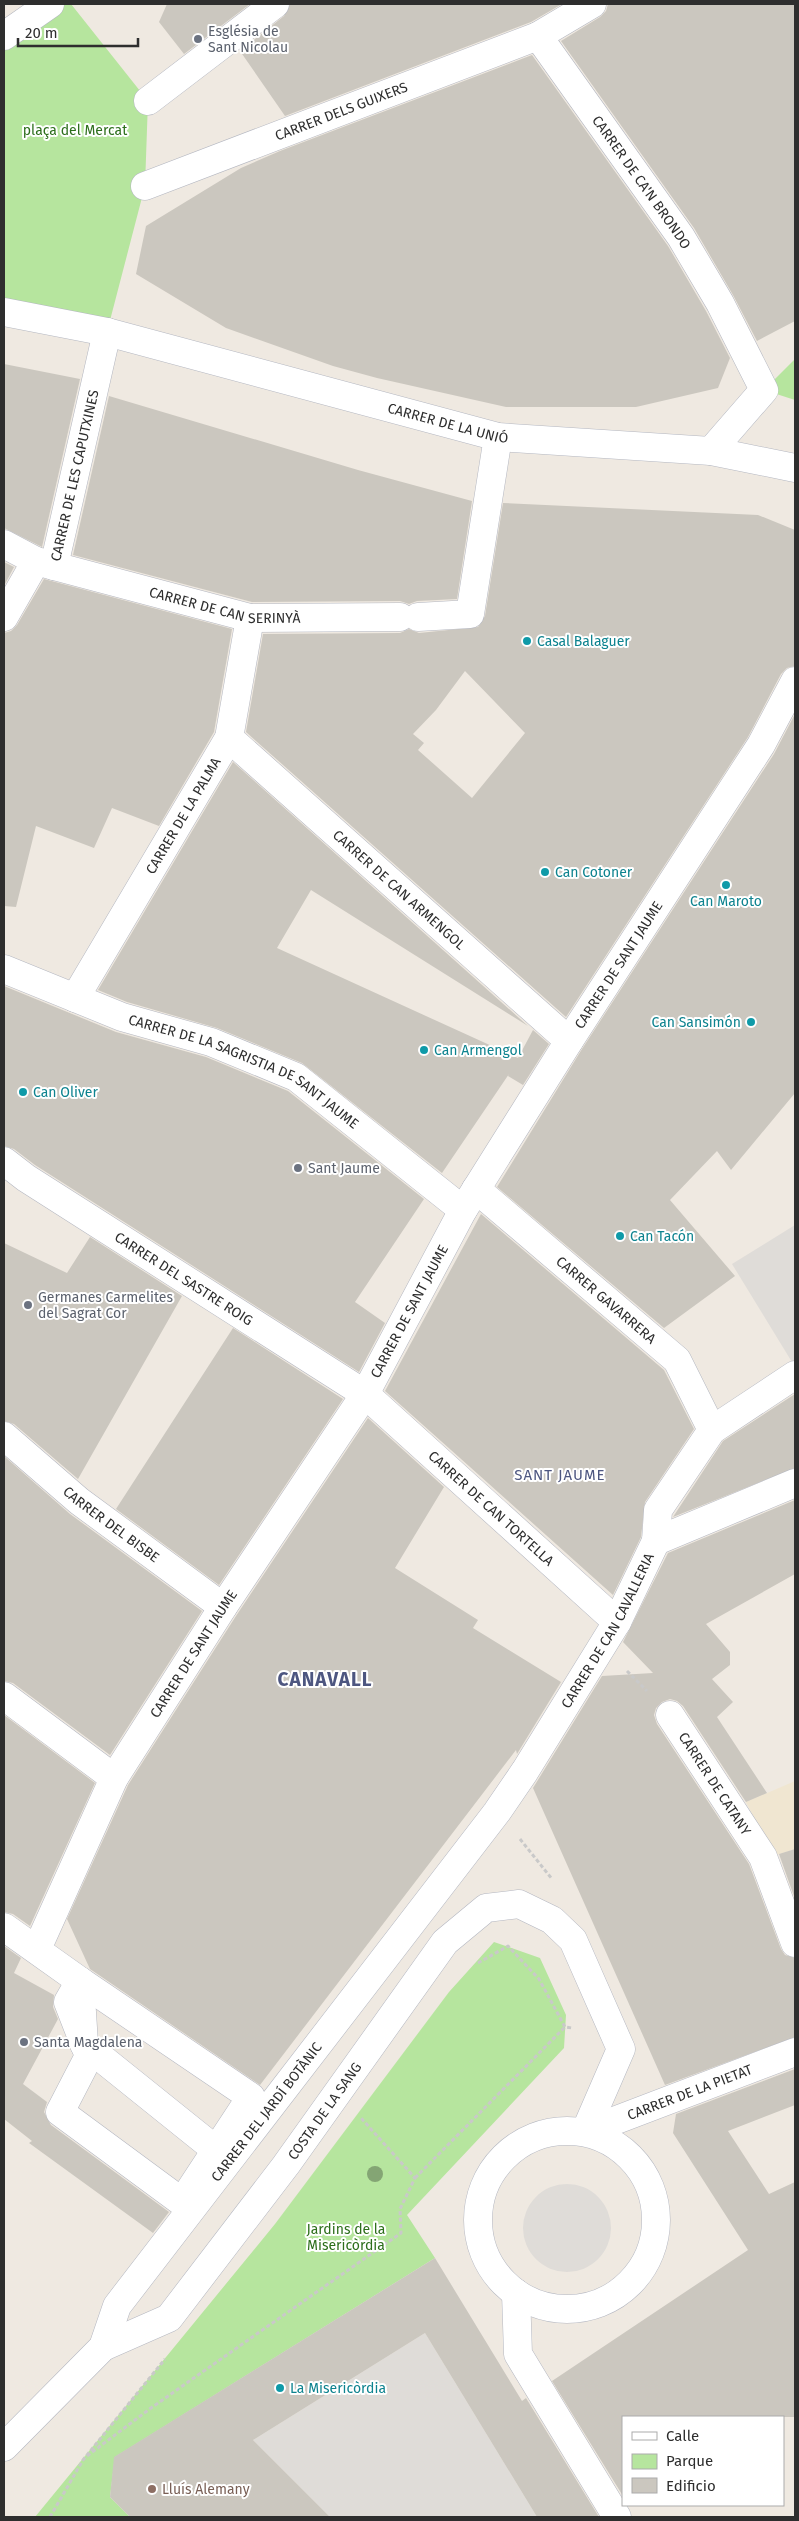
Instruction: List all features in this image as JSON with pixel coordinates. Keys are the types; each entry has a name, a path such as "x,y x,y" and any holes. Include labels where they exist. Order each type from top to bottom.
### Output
{"street":[{"path":"4,36 50,4"},
{"path":"148,101 275,4"},
{"path":"538,36 592,4"},
{"name":"CARRER DELS GUIXERS","path":"145,186 538,36"},
{"name":"CARRER DE CA'N BRONDO","path":"538,36 681,237 720,303 764,390 711,451"},
{"path":"4,312 107,332"},
{"name":"CARRER DE LA UNIÓ","path":"107,332 498,438 711,451 795,468"},
{"name":"CARRER DE LES CAPUTXINES","path":"4,617 45,564 107,332"},
{"name":"CARRER DE CAN SERINYÀ","path":"4,544 45,564 250,618 409,617 470,614 498,438"},
{"name":"CARRER DE LA PALMA","path":"75,998 229,738 250,618"},
{"name":"CARRER DE SANT JAUME","path":"37,1949 114,1778 223,1608 365,1394 470,1200 569,1041 761,744 795,680"},
{"name":"CARRER DE CAN ARMENGOL","path":"229,738 569,1041"},
{"name":"CARRER DE LA SAGRISTIA DE SANT JAUME","path":"4,969 122,1017 211,1042 296,1078 470,1200"},
{"name":"CARRER DEL SASTRE ROIG","path":"4,1161 26,1178 365,1394"},
{"name":"CARRER GAVARRERA","path":"470,1200 677,1360 712,1430"},
{"path":"656,1540 658,1510 694,1453 712,1430 795,1375"},
{"name":"CARRER DE CAN TORTELLA","path":"365,1394 617,1622"},
{"name":"CARRER DEL BISBE","path":"4,1436 79,1501 223,1608"},
{"name":"CARRER DE CAN CAVALLERIA","path":"525,1771 617,1622 656,1540 795,1483"},
{"path":"4,1696 114,1778"},
{"name":"CARRER DE CATANY","path":"670,1715 763,1857 795,1943"},
{"name":"CARRER DEL JARDÍ BOTÀNIC","path":"4,2448 103,2347 118,2306 191,2207 213,2167 497,1812 525,1771"},
{"name":"COSTA DE LA SANG","path":"103,2347 169,2318 286,2165 445,1942 486,1908 519,1904 552,1920 573,1940 621,2050"},
{"path":"4,1927 251,2097 213,2167 182,2202 60,2112 89,2056 68,2002 80,1981"},
{"path":"84,2044 210,2146 213,2167"},
{"path":"585,2132 621,2050"},
{"name":"CARRER DE LA PIETAT","path":"585,2132 795,2052"},
{"path":"555,2131 585,2132 612,2142 634,2161 649,2185 656,2213 653,2242 642,2268 623,2289 598,2303 570,2309 542,2306 516,2293 494,2272 480,2244 477,2214 484,2184 501,2158 525,2140 555,2131"},
{"path":"516,2293 518,2354 616,2517"}],"path":[{"path":"603,1645 670,1715"},
{"path":"497,1812 564,1894 552,1920"},
{"path":"472,1966 508,1946 539,1979 565,2028"},
{"path":"565,2028 583,2030 621,2050"},
{"path":"83,2460 159,2402 401,2233 400,2209 415,2178 565,2028"},
{"path":"358,2114 415,2178"},
{"path":"50,2517 83,2460 170,2353"}],"shaded area":[{"path":"795,1225 795,1367 732,1264"},
{"path":"795,1781 795,1849 773,1856 746,1802"},
{"path":"567,2184 584,2187 598,2197 608,2211 611,2228 608,2245 598,2259 584,2269 567,2272 550,2269 536,2259 526,2245 523,2228 526,2211 536,2197 550,2187"},
{"path":"425,2333 537,2517 330,2517 253,2440"}],"green space":[{"name":"plaça del Mercat","path":"50,4 71,4 148,101 145,186 107,332 4,313 4,36"},
{"path":"795,359 795,400 764,390"},
{"name":"Jardins de la Misericòrdia","path":"494,1942 540,1958 566,2015 564,2048 407,2215 435,2258 115,2457 110,2497 130,2517 35,2517 275,2224 449,1992"}],"building":[{"name":"Església de Sant Nicolau","path":"167,4 250,4 184,54 159,22"},
{"path":"290,4 562,4 531,22 285,116 240,51 284,16"},
{"path":"608,4 795,4 795,321 757,341 694,228 561,41 600,17 606,11"},
{"path":"532,55 668,246 706,311 730,358 718,388 636,407 506,407 377,378 333,366 226,328 136,274 146,226 241,168 280,151"},
{"path":"4,364 80,379 42,547 4,528"},
{"path":"109,396 358,470 472,501 457,599 417,601 409,604 400,601 252,602 73,555"},
{"path":"503,503 758,515 795,530 795,666 787,668 781,674 748,737 566,1017 246,732 263,634 400,633 409,629 419,633 478,627 485,616","holes":["465,671 525,733 472,798 418,750 424,743 413,734 436,710"]},
{"path":"4,562 14,567 4,586"},
{"path":"44,579 232,629 214,732 159,826 112,808 94,848 36,826 16,907 4,906 4,633 11,631 17,625"},
{"path":"795,714 795,1093 731,1170 717,1151 670,1200 735,1276 664,1328 497,1187 582,1049 774,754"},
{"path":"233,762 528,1026 311,890 277,948 518,1058 533,1030 549,1044 523,1085 508,1076 509,1074 442,1173 302,1063 217,1028 127,1002 98,990"},
{"path":"4,986 116,1032 206,1057 288,1091 424,1199 355,1302 385,1323 359,1372 35,1165 14,1149 4,1146"},
{"path":"481,1214 664,1370 694,1429 645,1502 641,1537 613,1595 385,1391"},
{"path":"90,1237 182,1296 78,1479 14,1424 4,1421 4,1243 67,1273"},
{"path":"233,1328 343,1399 219,1585 116,1509"},
{"path":"795,1394 795,1468 673,1517 723,1441"},
{"path":"368,1418 444,1487 395,1568 478,1620 473,1628 561,1682 517,1754 516,1750 260,2085 90,1969 67,1919 128,1785 236,1616"},
{"path":"4,1456 70,1514 202,1611 110,1755 13,1683 4,1681"},
{"path":"795,1500 795,1574 706,1624 730,1652 730,1665 712,1679 733,1702 717,1717 767,1793 746,1802 683,1706 677,1701 670,1699 662,1702 656,1708 654,1715 657,1724 749,1864 781,1949 785,1955 795,1958 795,2037 665,2085 533,1788 602,1676 653,1673 623,1642 668,1553"},
{"path":"4,1715 95,1783 30,1926 13,1914 4,1912"},
{"path":"795,1849 795,1899 779,1854"},
{"path":"4,1946 21,1958 14,1973 54,1995 53,2007 58,2019 23,2084 47,2102 44,2112 51,2125 169,2212 153,2233 29,2143 32,2141 4,2119"},
{"path":"795,2069 795,2105 728,2131 769,2194 795,2182 795,2417 622,2416 622,2494 552,2381 748,2250 673,2133 676,2114"},
{"name":"La Misericòrdia","path":"435,2258 522,2401 526,2398 599,2517 537,2517 425,2333 253,2440 330,2517 130,2517 110,2497 114,2457"}],"place":[{"name":"Església de Sant Nicolau","path":"198,39"},
{"name":"Casal Balaguer","path":"527,641"},
{"name":"Can Cotoner","path":"545,872"},
{"name":"Can Maroto","path":"726,885"},
{"name":"Can Sansimón","path":"751,1022"},
{"name":"Can Armengol","path":"424,1050"},
{"name":"Can Oliver","path":"23,1092"},
{"name":"Sant Jaume","path":"298,1168"},
{"name":"Can Tacón","path":"620,1236"},
{"name":"Germanes Carmelites del Sagrat Cor","path":"28,1305"},
{"name":"Santa Magdalena","path":"24,2042"},
{"name":"La Misericòrdia","path":"280,2388"},
{"name":"Lluís Alemany","path":"152,2489"}],"district":[{"name":"SANT JAUME","path":"560,1475"},
{"name":"CANAVALL","path":"325,1679"}]}
